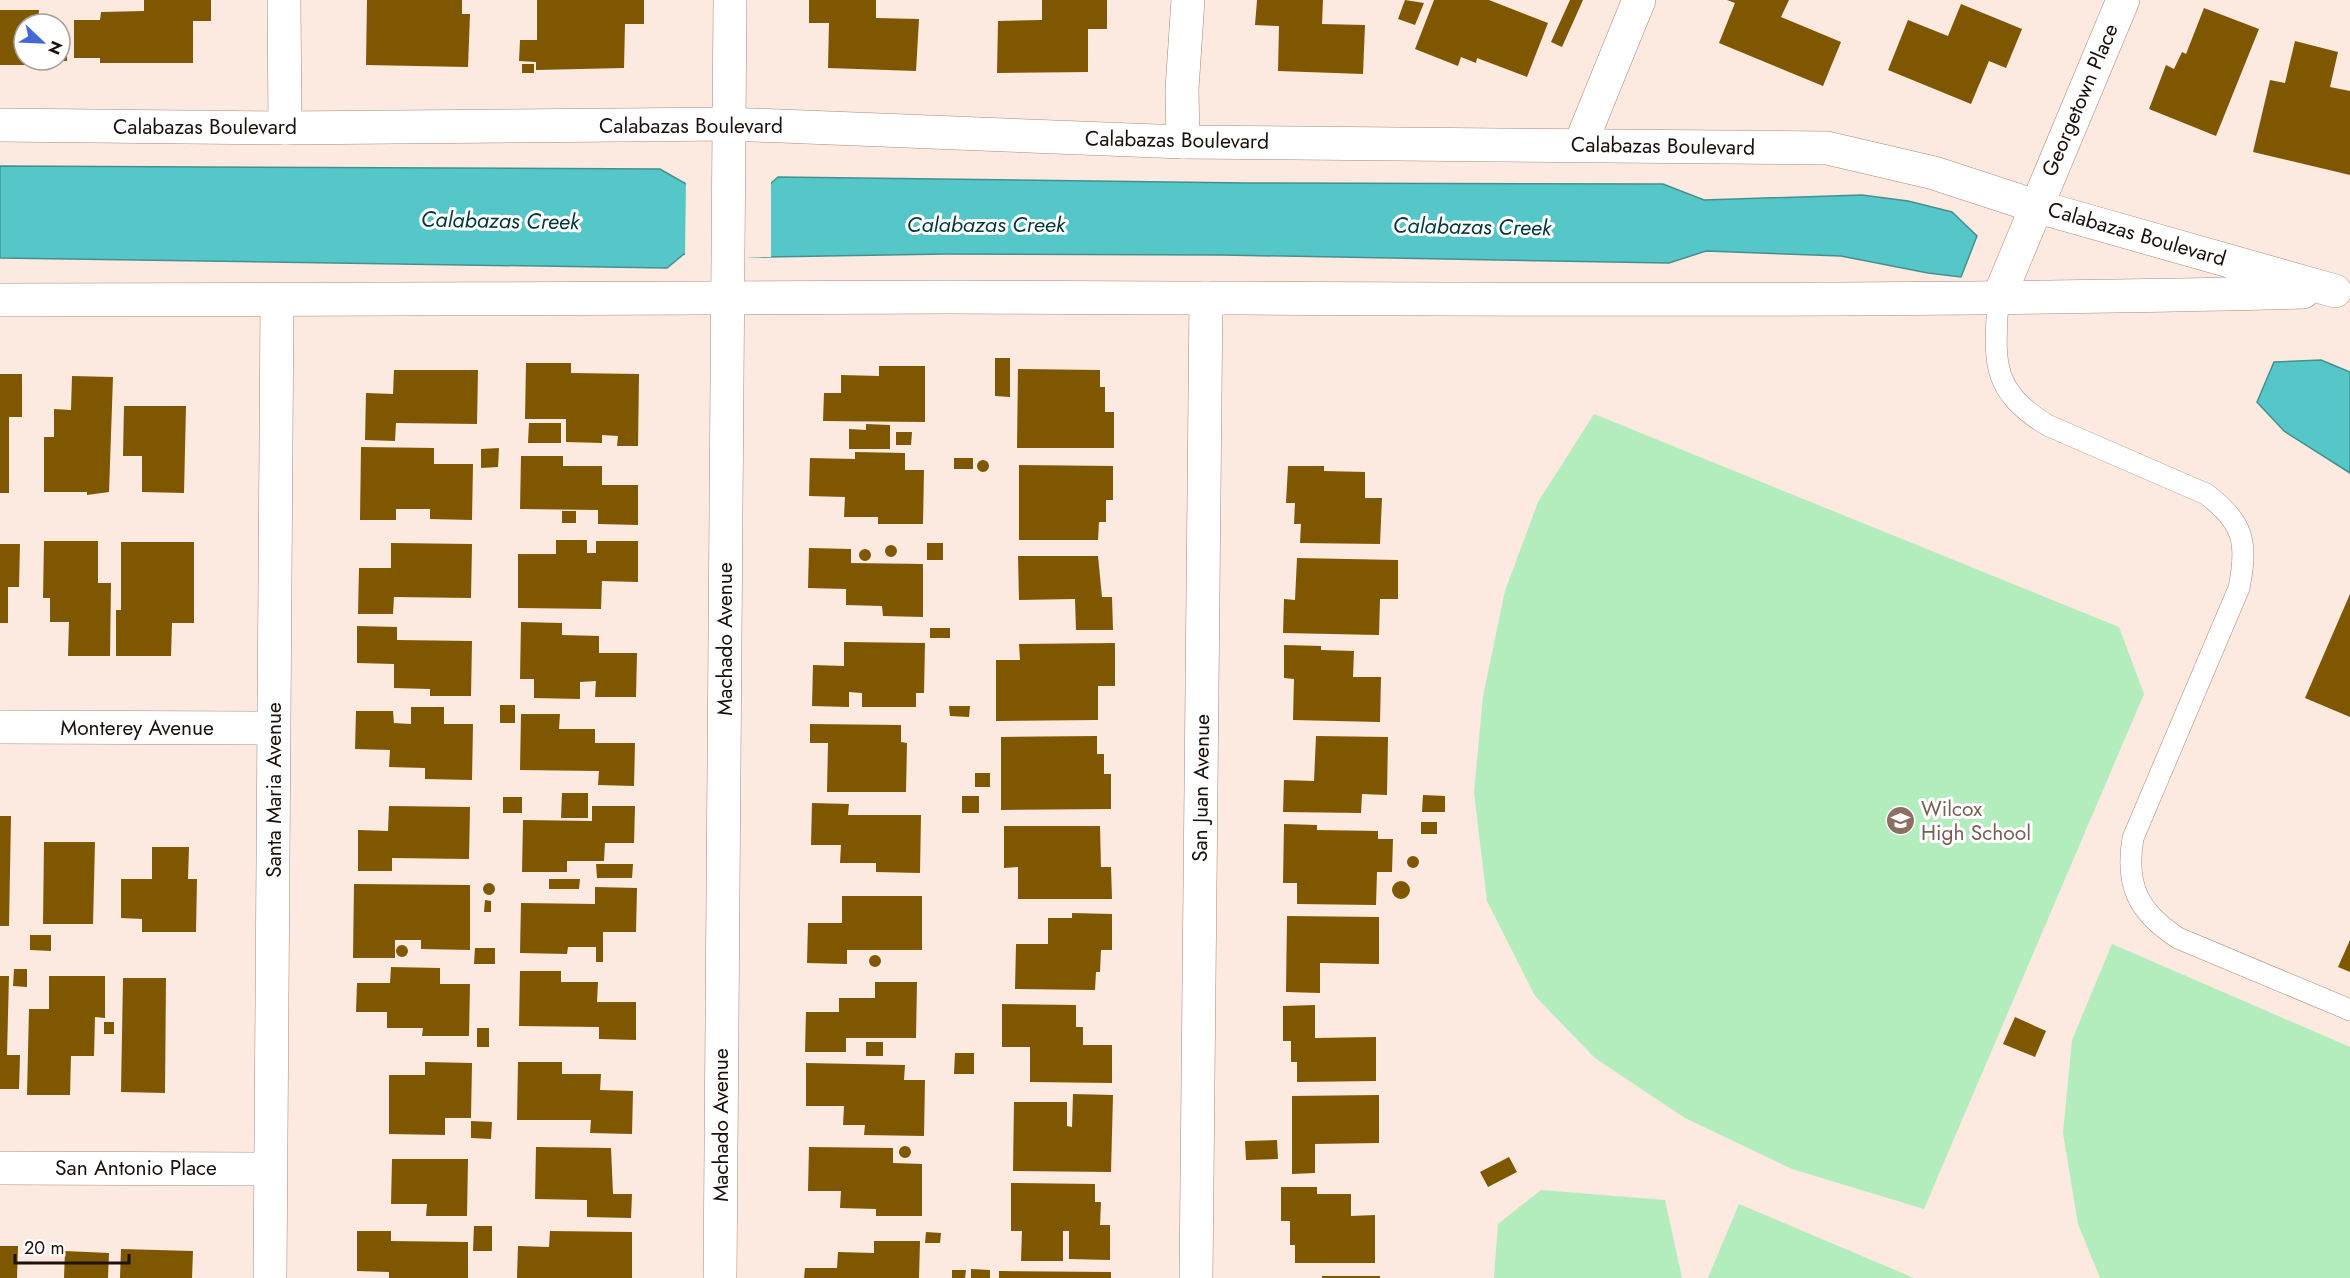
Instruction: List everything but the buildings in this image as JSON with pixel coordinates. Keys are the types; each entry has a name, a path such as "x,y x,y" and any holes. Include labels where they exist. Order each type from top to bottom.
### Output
{"street":[{"path":"284,0 285,128"},
{"name":"Machado Avenue","path":"720,1278 730,0"},
{"path":"1183,142 1182,89 1188,0"},
{"path":"1580,145 1639,0"},
{"name":"Georgetown Place","path":"1998,299 2123,0"},
{"name":"Calabazas Boulevard","path":"0,125 285,128 728,124 1183,142 1827,148 1934,172 2035,206 2342,291"},
{"name":"Calabazas Boulevard","path":"0,300 277,302 727,296 1998,299 2342,291"},
{"name":"San Juan Avenue","path":"1196,1278 1206,298"},
{"name":"Santa Maria Avenue","path":"270,1278 277,302"},
{"name":"Monterey Avenue","path":"0,727 274,728"},
{"name":"San Antonio Place","path":"0,1168 271,1169"}],"lane":[{"path":"1998,299 1995,357 1999,373 2012,398 2027,413 2047,425 2206,494 2226,509 2242,535 2245,558 2239,588 2133,837 2128,864 2134,888 2141,903 2160,926 2178,938 2350,1010"}],"green space":[{"path":"1594,414 2119,627 2144,694 1924,1209 1792,1169 1685,1118 1595,1058 1535,996 1487,901 1474,793 1483,696 1505,591 1538,502"},
{"path":"2112,944 2350,1047 2350,1278 2100,1278 2078,1224 2063,1133 2072,1040"},
{"path":"1541,1190 1665,1200 1682,1278 1494,1278 1498,1224"},
{"path":"1739,1204 1914,1278 1708,1278"}],"water":[{"name":"Calabazas Creek","path":"0,166 660,169 686,184 768,186 778,177 1246,183 1663,184 1704,200 1862,195 1908,201 1952,212 1977,236 1961,277 1841,256 1706,251 1669,263 1223,255 946,254 765,257 684,254 667,268 0,258"},
{"path":"2321,360 2350,372 2350,473 2284,431 2257,402 2274,362"}],"pier":[{"path":"686,180 767,183 771,180 771,257 685,257"}],"place":[{"name":"Wilcox High School","path":"1900,821"}]}
